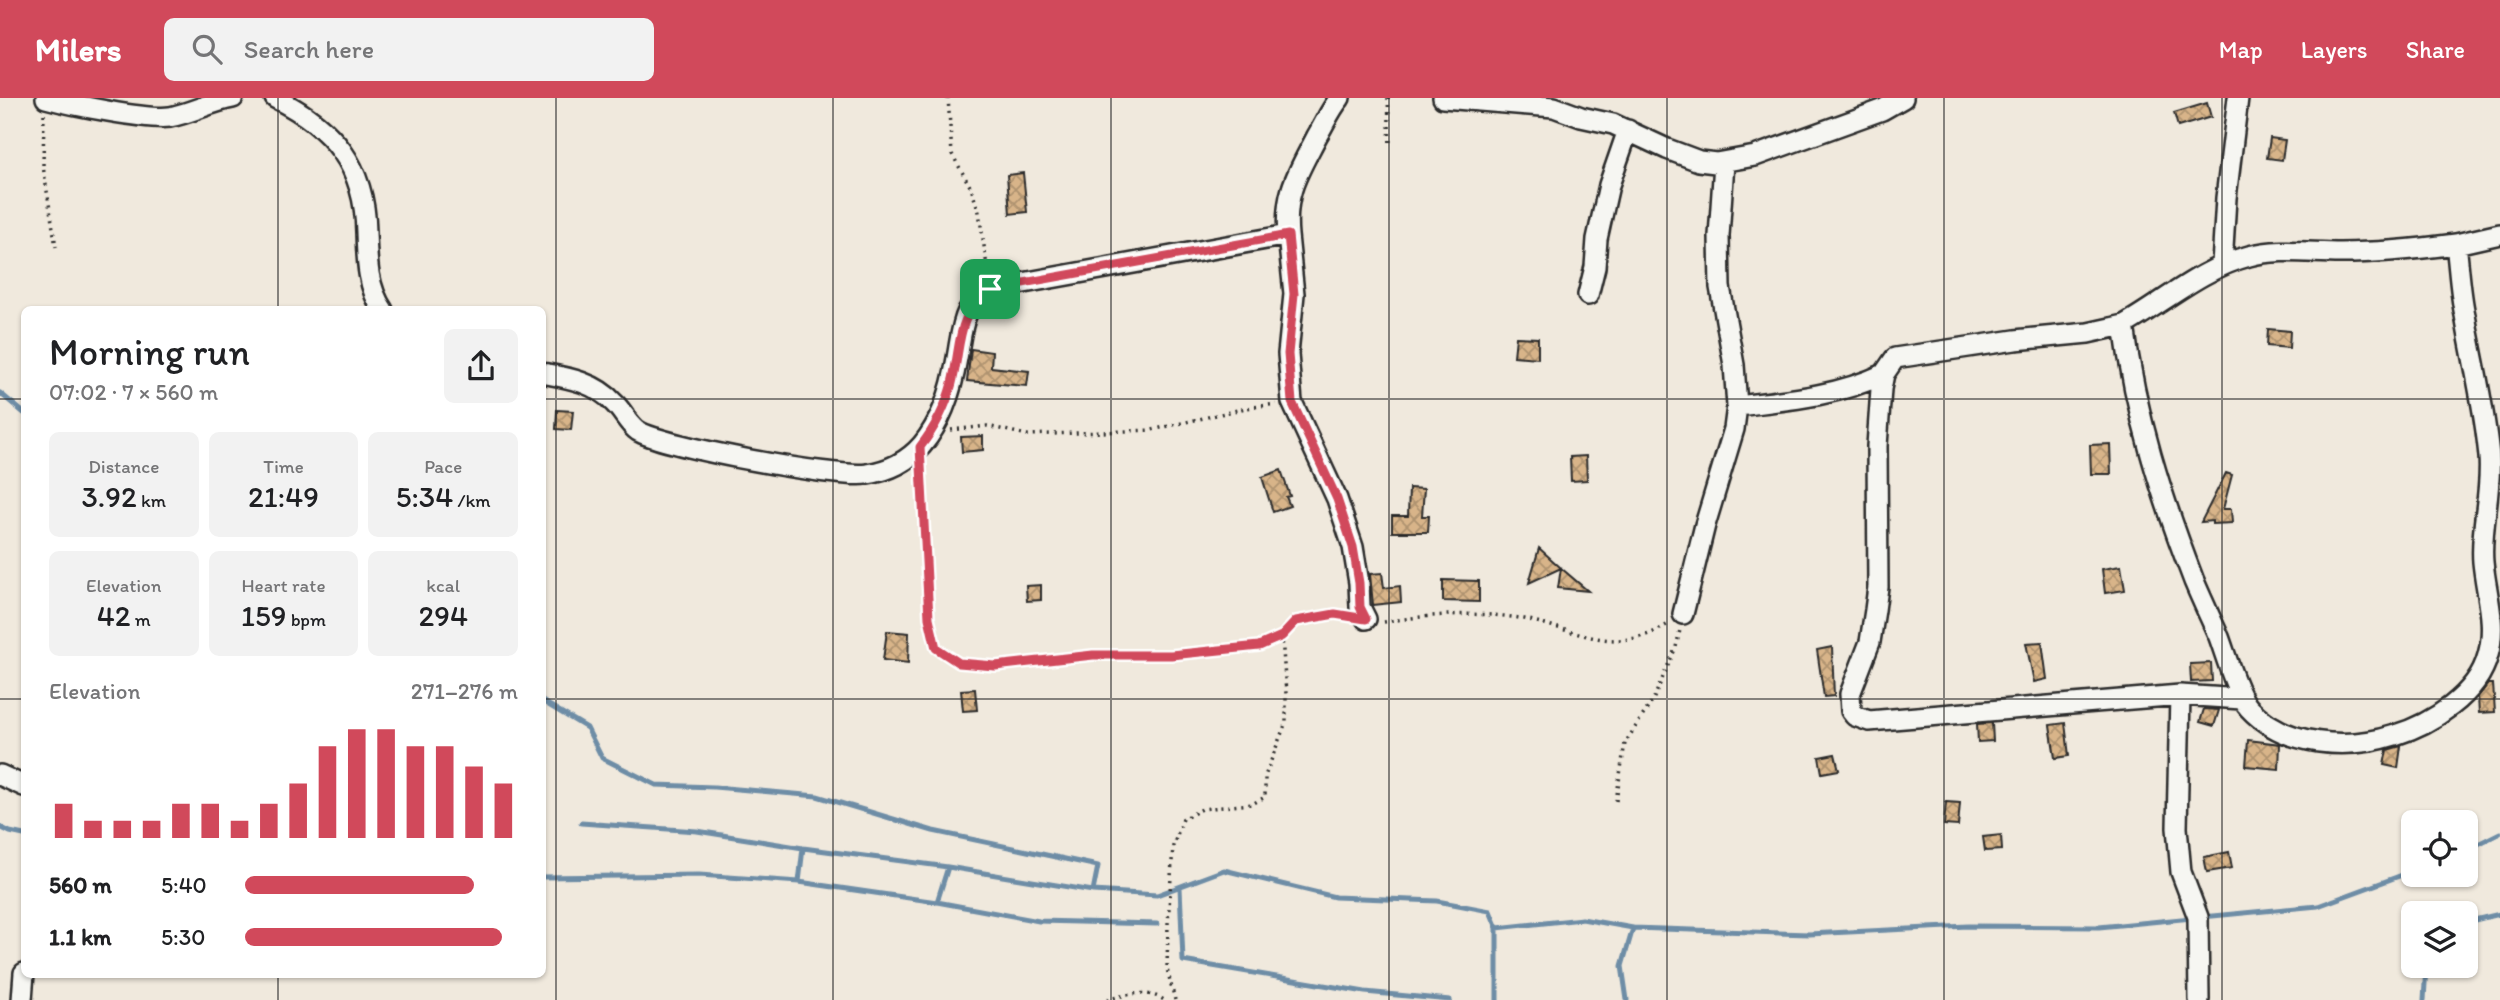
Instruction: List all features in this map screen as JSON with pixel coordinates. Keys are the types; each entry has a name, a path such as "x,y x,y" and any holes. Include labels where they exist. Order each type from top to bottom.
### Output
{"street":[{"path":"49,99 156,117 180,114 233,98"},
{"path":"275,98 323,130 338,143 350,162 365,205 367,264 371,284 381,306"},
{"path":"1340,98 1328,113 1292,188 1286,213 1294,294 1288,354 1292,402 1337,499 1353,547 1360,607 1366,619"},
{"path":"1443,98 1581,108 1667,149 1699,161 1724,163 1755,156 1828,130 1882,110 1903,98"},
{"path":"2222,265 2226,198 2238,98"},
{"path":"1588,295 1609,185 1628,130"},
{"path":"1684,614 1716,485 1734,429 1737,406 1734,365 1720,286 1719,236 1724,163"},
{"path":"2242,699 2180,695 1869,720 1855,716 1851,711 1850,694 1870,642 1878,587 1876,457 1884,374 1895,358 2015,340 2088,333 2123,325 2222,265 2265,253 2349,253 2413,249 2456,244 2500,234"},
{"path":"546,374 592,385 614,403 638,430 648,435 715,452 813,471 867,474 893,467 912,455 926,439 949,392 968,311 990,289 1288,235"},
{"path":"2123,325 2131,379 2146,441 2193,579 2242,699 2262,720 2288,735 2337,743 2388,738 2428,722 2461,697 2486,664 2491,637 2494,592 2483,563 2482,533 2491,478 2489,453 2482,395 2464,312 2456,244"},
{"path":"1737,406 1819,396 1852,388 1884,374"},
{"path":"2180,695 2177,828 2181,872 2198,917 2199,1000"},
{"path":"0,775 21,785"},
{"path":"22,1000 24,978"}],"path":[{"path":"948,98 952,154 971,188 979,212 990,289"},
{"path":"1388,98 1390,147"},
{"path":"49,99 44,115 43,166 56,247"},
{"path":"1292,402 1246,408 1152,430 1027,435 987,426 926,439 932,635 936,648 959,663 995,666 1093,655 1171,655 1259,646 1282,636 1296,621 1335,614 1379,622 1452,615 1517,618 1576,634 1623,641 1665,626 1684,614"},
{"path":"1616,801 1625,743 1653,700 1676,647 1684,614"},
{"path":"1175,1000 1167,969 1173,846 1183,819 1202,809 1252,804 1265,797 1265,776 1286,722 1282,636"},
{"path":"1107,1000 1153,993 1164,1000"}],"building":[{"path":"2207,103 2211,117 2178,127 2174,113"},
{"path":"2270,138 2285,140 2282,160 2267,158"},
{"path":"1023,173 1027,212 1010,214 1007,175"},
{"path":"2268,329 2290,331 2289,348 2267,346"},
{"path":"1516,337 1538,338 1538,358 1514,356"},
{"path":"971,349 992,352 991,367 1029,371 1027,386 967,381"},
{"path":"557,410 573,411 571,430 556,429"},
{"path":"983,436 983,450 962,452 961,437"},
{"path":"2110,444 2111,474 2091,474 2090,445"},
{"path":"1586,456 1587,480 1571,481 1570,457"},
{"path":"1281,470 1290,496 1286,497 1290,506 1273,512 1262,477"},
{"path":"2226,473 2232,475 2223,509 2231,509 2232,523 2201,522"},
{"path":"1409,488 1424,489 1422,516 1429,516 1428,532 1392,532 1392,516 1408,516"},
{"path":"1539,548 1561,568 1529,583"},
{"path":"2121,566 2125,590 2105,593 2102,569"},
{"path":"1561,568 1588,591 1558,588"},
{"path":"1382,573 1384,588 1400,586 1401,602 1373,605 1370,574"},
{"path":"1443,580 1479,581 1479,602 1443,601"},
{"path":"1041,585 1041,600 1027,601 1026,586"},
{"path":"887,631 909,633 908,663 883,660"},
{"path":"2042,642 2047,679 2034,682 2026,643"},
{"path":"1832,647 1834,696 1824,697 1817,650"},
{"path":"2211,663 2212,681 2191,682 2190,664"},
{"path":"2488,684 2493,684 2495,712 2479,713 2478,697"},
{"path":"975,689 977,710 963,711 961,690"},
{"path":"2204,709 2219,710 2214,726 2200,722"},
{"path":"1992,723 1993,741 1978,742 1977,724"},
{"path":"2065,723 2069,756 2055,758 2050,725"},
{"path":"2248,740 2280,744 2279,769 2246,766"},
{"path":"2401,746 2398,768 2384,765 2387,750"},
{"path":"1835,754 1839,770 1822,773 1819,757"},
{"path":"1946,802 1960,803 1958,826 1944,825"},
{"path":"2001,835 2002,850 1985,851 1983,837"},
{"path":"2229,852 2232,868 2207,872 2204,857"}],"waterway":[{"path":"0,393 21,410"},
{"path":"546,703 587,728 602,758 656,785 817,796 933,831 1098,866 1093,891"},
{"path":"581,823 697,831 1093,891 1157,895 1224,870 1335,897 1437,901 1490,911 1497,928"},
{"path":"0,827 21,834"},
{"path":"2478,844 2500,833"},
{"path":"799,882 803,848"},
{"path":"937,902 948,867"},
{"path":"546,877 699,875 799,882 937,902 1039,921 1157,924"},
{"path":"2202,917 2318,906 2401,875"},
{"path":"1180,887 1183,961 1365,992 1450,1000"},
{"path":"2478,919 2500,914"},
{"path":"1627,1000 1622,966 1633,928 1809,934 1968,926 2099,927 2192,918"},
{"path":"1497,1000 1497,928 1582,919 1633,928"},
{"path":"2424,1000 2425,978"}],"route":[{"path":"1288,235 1294,294 1288,354 1292,402 1337,499 1353,547 1360,607 1366,619 1335,614 1296,621 1282,636 1259,646 1171,655 1093,655 995,666 959,663 936,648 929,618 920,447 932,432 947,401 968,311 990,289 1288,235"}]}
